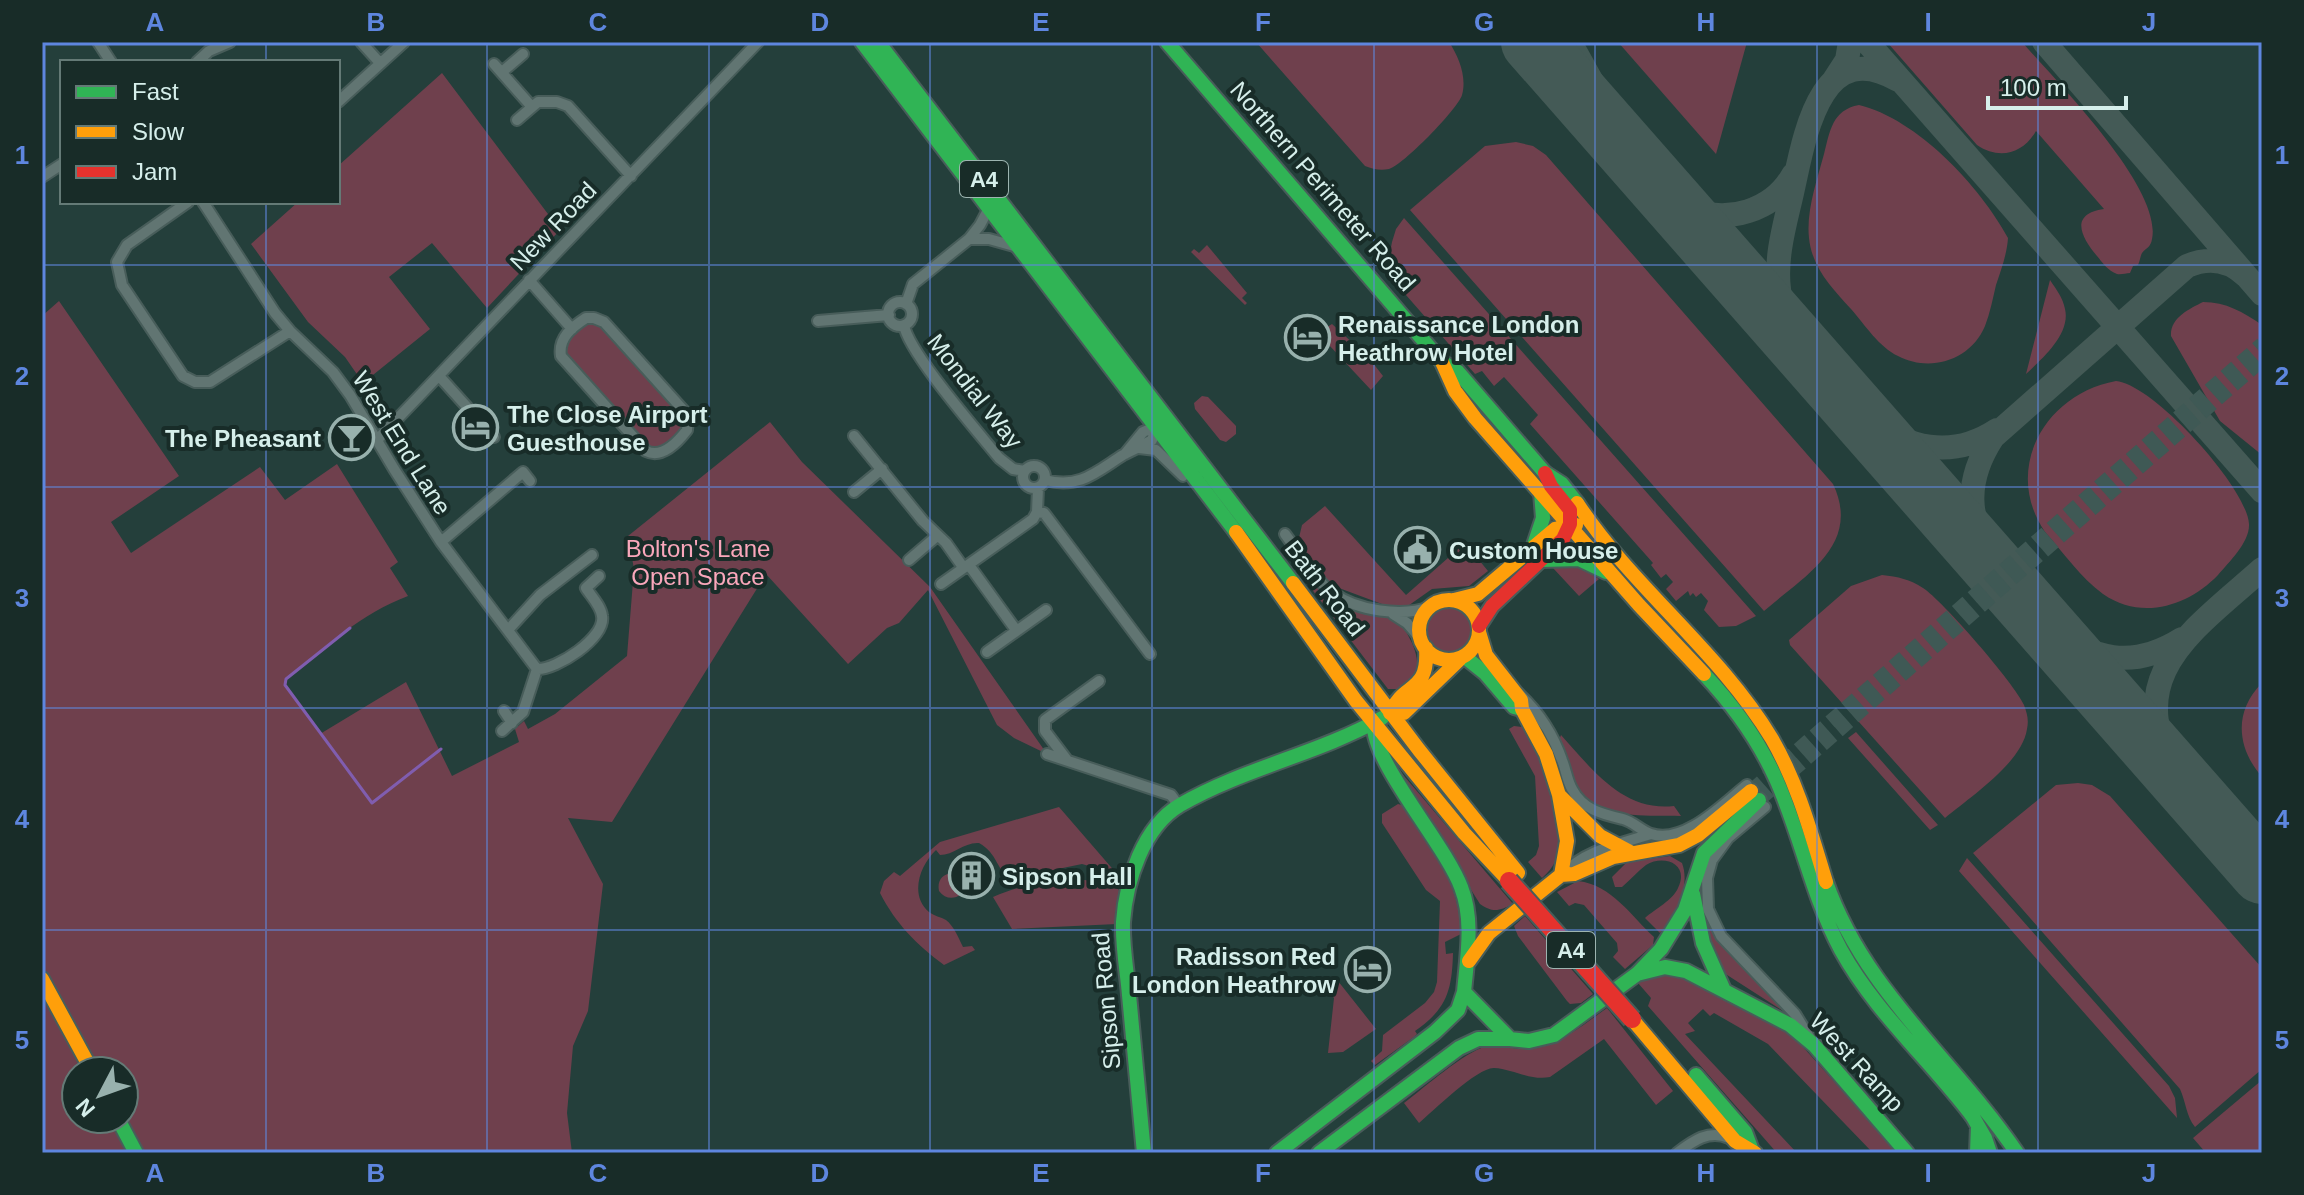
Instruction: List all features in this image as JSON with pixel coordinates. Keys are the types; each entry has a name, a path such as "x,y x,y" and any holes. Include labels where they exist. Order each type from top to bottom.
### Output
{"main road":[{"name":"Bath Road","path":"862,42 1020,248 1162,422 1390,713 1514,877 1745,1132 1747,1147"},
{"name":"Bath Road","path":"878,42 1162,422 1214,504 1268,574 1374,724 1464,833 1514,877"},
{"name":"Northern Perimeter Road","path":"1167,42 1442,362 1458,372 1543,482 1557,478 1564,485 1594,528 1679,622 1757,716 1795,784 1827,886 1853,944 1876,980 1988,1111 2017,1153"},
{"path":"1537,553 1543,519 1543,482 1551,486 1570,510 1570,524 1721,694 1752,734 1781,787 1815,895 1841,951 1872,998 1978,1125 1989,1141 1990,1153"},
{"path":"1594,528 1570,524 1555,529 1537,553 1492,606 1479,629 1474,648 1404,713 1390,713 1392,704 1425,675 1420,621 1430,607 1442,601 1478,594 1537,553 1579,559 1616,579"},
{"path":"1454,600 1474,612 1486,655 1521,700 1522,709 1546,754 1559,795 1567,841 1561,875"},
{"path":"1423,643 1438,659 1450,661 1462,658 1485,673 1514,707 1522,709"},
{"name":"Sipson Road","path":"1144,1153 1124,949 1124,914 1129,884 1140,856 1164,818 1179,806 1374,724 1390,713"},
{"path":"1277,1153 1435,1032 1458,1010 1464,992 1469,961 1461,887 1439,845 1379,752 1373,735 1374,724"},
{"path":"1559,795 1592,832 1613,846 1634,853"},
{"path":"1469,961 1489,933 1561,875 1574,874 1601,860 1665,849 1691,839 1756,796"},
{"path":"1319,1153 1459,1048 1478,1039 1529,1041 1554,1035 1637,974 1669,939 1685,910 1697,868 1709,847 1756,796"},
{"path":"1693,889 1696,923 1703,950 1723,988"},
{"name":"West Ramp","path":"1637,974 1671,968 1723,988 1790,1025 1814,1045 1908,1152"},
{"path":"42,979 83,1055"},
{"path":"1464,992 1510,1039"},
{"name":"Bath Road","path":"1636,1014 1711,1112 1747,1147"},
{"path":"1977,1153 1978,1125"},
{"path":"126,1135 136,1153"}],"street":[{"path":"98,42 110,60"},
{"path":"199,60 209,51 230,42"},
{"path":"361,42 380,63"},
{"path":"340,100 404,42"},
{"name":"New Road","path":"378,439 631,176 753,44"},
{"path":"523,54 498,68 532,107"},
{"path":"517,120 538,102 557,102 568,106 631,176"},
{"path":"42,177 60,165"},
{"path":"185,204 127,245 117,262 122,285 176,366 188,380 210,382 290,331"},
{"name":"West End Lane","path":"204,204 261,294 290,331 333,372 441,542 537,669"},
{"path":"906,304 913,284 969,239 989,207"},
{"path":"969,239 993,239 1020,248"},
{"path":"529,280 572,329"},
{"path":"906,304 911,309 912,317 904,325 894,324 889,315 892,305 906,304"},
{"path":"818,321 889,315"},
{"path":"586,318 604,322 685,412 689,424 682,436 660,454 646,451 562,359 561,343 572,329 586,318"},
{"name":"Mondial Way","path":"904,325 906,333 933,373 999,458 1013,469 1025,471"},
{"path":"440,377 494,437"},
{"path":"941,584 1033,519 1037,512 1042,484 1045,472 1033,466 1025,471 1023,478 1031,488 1042,484 1094,476 1152,440 1162,422"},
{"path":"1125,454 1143,432 1162,422"},
{"path":"854,436 966,566 1016,630"},
{"name":"Bath Road","path":"1139,448 1161,454 1214,504"},
{"path":"854,492 882,469"},
{"path":"441,542 523,472 530,481"},
{"path":"1037,512 1044,513 1150,654"},
{"path":"1285,534 1334,594 1391,613 1407,623 1423,643"},
{"path":"909,560 937,536"},
{"path":"508,630 540,595 592,555"},
{"path":"502,731 523,712 537,669 552,668 595,637 602,616 586,588 599,576"},
{"path":"1391,613 1410,613 1430,607"},
{"path":"987,652 1046,610"},
{"path":"1068,761 1045,731 1045,720 1099,681"},
{"path":"1514,689 1545,722 1579,799 1600,814 1635,823 1651,834"},
{"path":"504,711 512,723"},
{"path":"1047,754 1171,795 1179,806"},
{"path":"1561,875 1573,863 1613,846 1651,834 1689,830 1756,796"},
{"path":"1756,796 1712,860 1707,878 1708,909 1721,936 1795,1014 1814,1045"},
{"path":"1702,1137 1711,1112"},
{"path":"1677,1153 1702,1137 1718,1134 1747,1147"}],"green space":[{"path":"1256,42 1449,42 1461,67 1462,95 1441,124 1396,166 1374,169 1365,166"},
{"path":"1618,42 1747,42 1716,154"},
{"path":"1887,42 2022,42 2104,136 2141,192 2151,217 2152,239 2138,265 2133,266 2130,273 2117,274 2091,249 2083,234 2082,221 2093,212 2104,209 2036,131 2024,145 2010,152 1985,150 1977,145"},
{"path":"442,73 560,230 487,308 432,243 389,277 430,329 363,383 345,357 308,322 251,244 296,204 340,204 340,164"},
{"path":"1859,105 1903,124 1945,157 1981,197 2008,238 1985,326 1970,347 1948,360 1923,363 1891,352 1830,285 1814,259 1809,238 1809,217 1828,137 1838,117"},
{"path":"1516,142 1533,146 1546,155 1833,484 1840,506 1840,525 1834,542 1811,572 1764,611 1410,210 1485,146"},
{"path":"1404,218 1756,616 1736,626 1719,627 1704,610 1708,601 1701,593 1696,597 1693,593 1690,596 1688,591 1676,601 1666,589 1673,582 1666,574 1661,578 1651,565 1653,563 1530,424 1538,415 1504,377 1494,386 1482,371 1475,374 1392,279 1389,258 1392,242"},
{"path":"1207,245 1247,293 1242,298 1247,303 1245,305 1191,252 1194,249 1199,253"},
{"path":"2050,280 2064,305 2064,328 2054,345 2026,374"},
{"name":"Bolton's Lane Open Space","path":"59,301 179,476 111,522 131,553 260,467 285,500 337,464 398,562 390,568 408,596 359,622 286,679 286,685 320,734 406,682 452,776 519,742 515,729 524,721 528,729 555,714 627,656 634,569 628,536 770,422 802,462 930,587 1047,754 1014,738 997,725 928,590 899,623 887,628 848,664 766,574 612,822 568,818 603,884 588,1011 573,1046 567,1113 572,1153 42,1153 42,316"},
{"path":"2203,302 2234,309 2262,325 2262,455 2220,421 2171,336 2177,319"},
{"path":"592,322 602,325 683,417 684,429 663,449 647,448 563,352 573,333"},
{"path":"1332,324 1369,358 1383,376 1371,390 1314,329 1324,329"},
{"path":"2116,381 2132,386 2152,399 2196,440 2233,486 2249,524 2243,545 2218,575 2193,595 2164,606 2133,607 2103,594 2080,573 2045,532 2033,508 2028,484 2030,460 2038,438 2051,418 2069,401 2091,389"},
{"path":"1202,396 1208,397 1236,426 1236,434 1226,442 1220,440 1195,409 1194,403"},
{"path":"1325,506 1406,595 1465,543 1488,571 1469,586 1432,589 1398,610 1339,588 1325,578 1298,542 1302,525"},
{"path":"1564,565 1580,567 1599,579 1579,596 1553,568"},
{"path":"1882,575 1909,580 1932,596 1993,662 2018,694 2027,714 2027,729 2016,754 1994,778 1945,818 1790,645 1789,640 1851,586"},
{"path":"1304,579 1333,601 1383,616 1400,625 1411,640 1417,657 1411,680 1399,689 1388,689"},
{"path":"1449,607 1466,614 1473,631 1466,648 1449,655 1432,648 1425,631 1432,614"},
{"path":"2262,683 2262,777 2247,754 2242,730 2246,706"},
{"path":"1522,727 1535,748 1560,828 1558,856 1542,878 1528,862 1536,855 1539,846 1535,776 1509,729"},
{"path":"1856,732 1938,825 1930,830 1848,738"},
{"path":"1561,735 1610,786 1639,802 1674,806 1681,816 1624,814 1597,805 1586,797 1574,781 1559,740"},
{"path":"1387,756 1513,904 1496,910 1480,904"},
{"path":"2056,785 2092,785 2110,796 2262,968 2262,1069 2195,1127 2180,1089 1973,853"},
{"path":"1398,804 1405,806 1445,869 1456,899 1461,934 1445,942 1446,954 1453,953 1449,988 1441,1006 1415,1031 1417,1034 1414,1037 1375,1065 1371,1061 1382,1051 1383,1035 1425,1003 1437,982 1440,901 1426,890 1382,823 1382,814"},
{"path":"1059,807 1117,874 1082,864 1010,879 990,852 979,843 940,855 936,850 921,872 919,897 929,912 949,923 963,947 972,946 975,950 944,965 908,933 880,893 884,881 894,872 900,876 940,842"},
{"path":"1670,856 1682,863 1683,891 1676,910 1660,933 1645,918 1676,892 1681,880 1678,867 1667,861 1653,862 1622,887 1615,887 1612,877 1627,862"},
{"path":"1967,858 2169,1086 2175,1098 2177,1118 1959,871"},
{"path":"959,865 972,892 950,898 939,891 940,881"},
{"path":"1085,880 1116,885 1121,894 1117,924 1012,929 993,897 1038,884"},
{"path":"1578,881 1601,888 1611,895 1654,937 1653,945 1625,969 1613,957 1618,951 1617,943 1584,905 1575,903 1569,906 1557,892"},
{"path":"1706,910 1791,1016 1724,973 1709,946 1702,914"},
{"path":"1525,916 1593,994 1581,1003 1570,1004 1567,1001 1518,936 1514,926"},
{"path":"1663,972 1682,975 1793,1036 1899,1153 1873,1153 1768,1044 1714,1013 1710,1016 1703,1009 1688,1023 1695,1031 1685,1034 1797,1153 1777,1153 1648,1006 1651,998 1638,983"},
{"path":"1334,976 1376,1029 1343,1052 1328,1053 1334,998 1323,985"},
{"path":"1607,1008 1673,1091 1656,1105 1604,1039 1550,1077 1494,1068 1478,1074 1419,1123 1404,1103 1478,1050 1492,1045 1524,1049 1547,1045 1568,1035"},
{"path":"2262,1080 2262,1153 2206,1153 2193,1138"}],"waterway":[{"path":"350,628 286,679 285,685 372,803 441,749"}],"taxiway":[{"path":"1570,42 1635,159"},
{"path":"1834,80 1847,60 1850,42"},
{"path":"1867,42 2262,491"},
{"path":"2044,42 2262,294"},
{"path":"1804,352 1782,306 1778,265 1810,122 1820,99 1833,82 1850,71 1871,69 1898,80"},
{"path":"1664,192 1690,209 1719,215 1734,214 1762,206 1774,198 1793,175"},
{"path":"1990,563 1977,530 1972,500 1977,469 1993,437 2187,266 2218,261 2245,275"},
{"path":"1864,419 1897,437 1929,447 1963,445 1997,430"},
{"path":"2181,781 2163,745 2156,713 2159,686 2170,660 2188,637 2262,569"},
{"path":"2047,628 2081,647 2113,657 2146,655 2182,639"},
{"path":"2249,858 2262,869"}],"runway":[{"path":"1532,42 2262,873"}],"tunnel":[{"path":"1751,791 2262,344"},
{"path":"1759,800 2262,360"}],"traffic: fast":[{"path":"862,42 1236,532"},
{"path":"878,42 1293,583"},
{"path":"1167,42 1442,362 1458,372 1545,473 1562,484 1577,503"},
{"path":"1534,545 1543,518 1541,492"},
{"path":"1541,560 1579,559 1606,572"},
{"path":"1465,657 1485,673 1514,707 1522,709"},
{"path":"1704,674 1744,724 1769,764 1785,800 1822,908 1841,950 1870,994 1973,1117 1990,1153"},
{"path":"1144,1153 1123,931 1128,890 1146,841 1167,815 1204,792 1332,742 1382,718"},
{"path":"1374,724 1376,740 1384,759 1453,869 1461,887 1468,926 1464,992 1510,1039 1529,1041 1554,1035 1637,974 1661,949 1685,910 1704,853 1759,800"},
{"path":"1826,882 1863,957 1912,1024 2017,1153"},
{"path":"1693,894 1703,943 1723,988"},
{"path":"1637,974 1665,967 1686,971 1790,1025 1814,1045 1907,1153"},
{"path":"1277,1153 1435,1032 1458,1010 1464,992"},
{"path":"1319,1153 1459,1048 1478,1039 1510,1039"},
{"path":"1696,1075 1745,1132 1751,1148"},
{"path":"1977,1153 1978,1126"},
{"path":"126,1135 136,1153"}],"traffic: slow":[{"path":"1442,362 1455,391 1475,418 1639,605 1704,674"},
{"path":"1577,503 1599,534 1751,707 1772,739 1797,791 1826,882"},
{"path":"1454,600 1478,594 1555,529 1576,525"},
{"path":"1236,532 1356,701 1464,833 1509,881"},
{"path":"1293,583 1419,750 1518,873"},
{"path":"1449,600 1461,602 1470,609 1477,618 1479,630 1477,642 1470,651 1461,658 1449,660 1437,658 1428,651 1421,642 1419,630 1421,618 1428,609 1437,602 1449,600"},
{"path":"1479,632 1486,655 1521,700 1522,709 1546,754 1559,795 1567,841 1561,875"},
{"path":"1426,648 1424,673 1390,713 1404,713 1460,659"},
{"path":"1469,961 1489,933 1561,875 1574,874 1613,857 1679,845 1698,835 1751,791"},
{"path":"1560,796 1600,836 1630,852"},
{"path":"42,979 83,1055"},
{"path":"1632,1019 1735,1141 1755,1153"}],"traffic: jam":[{"path":"1479,626 1492,606 1563,539 1570,524 1570,510 1545,473"},
{"path":"1509,881 1632,1019"}],"place":[{"name":"Renaissance London Heathrow Hotel","path":"1307,338"},
{"name":"The Close Airport Guesthouse","path":"476,428"},
{"name":"The Pheasant","path":"352,438"},
{"name":"Custom House","path":"1418,550"},
{"name":"Sipson Hall","path":"971,876"},
{"name":"Radisson Red London Heathrow","path":"1367,970"}]}
